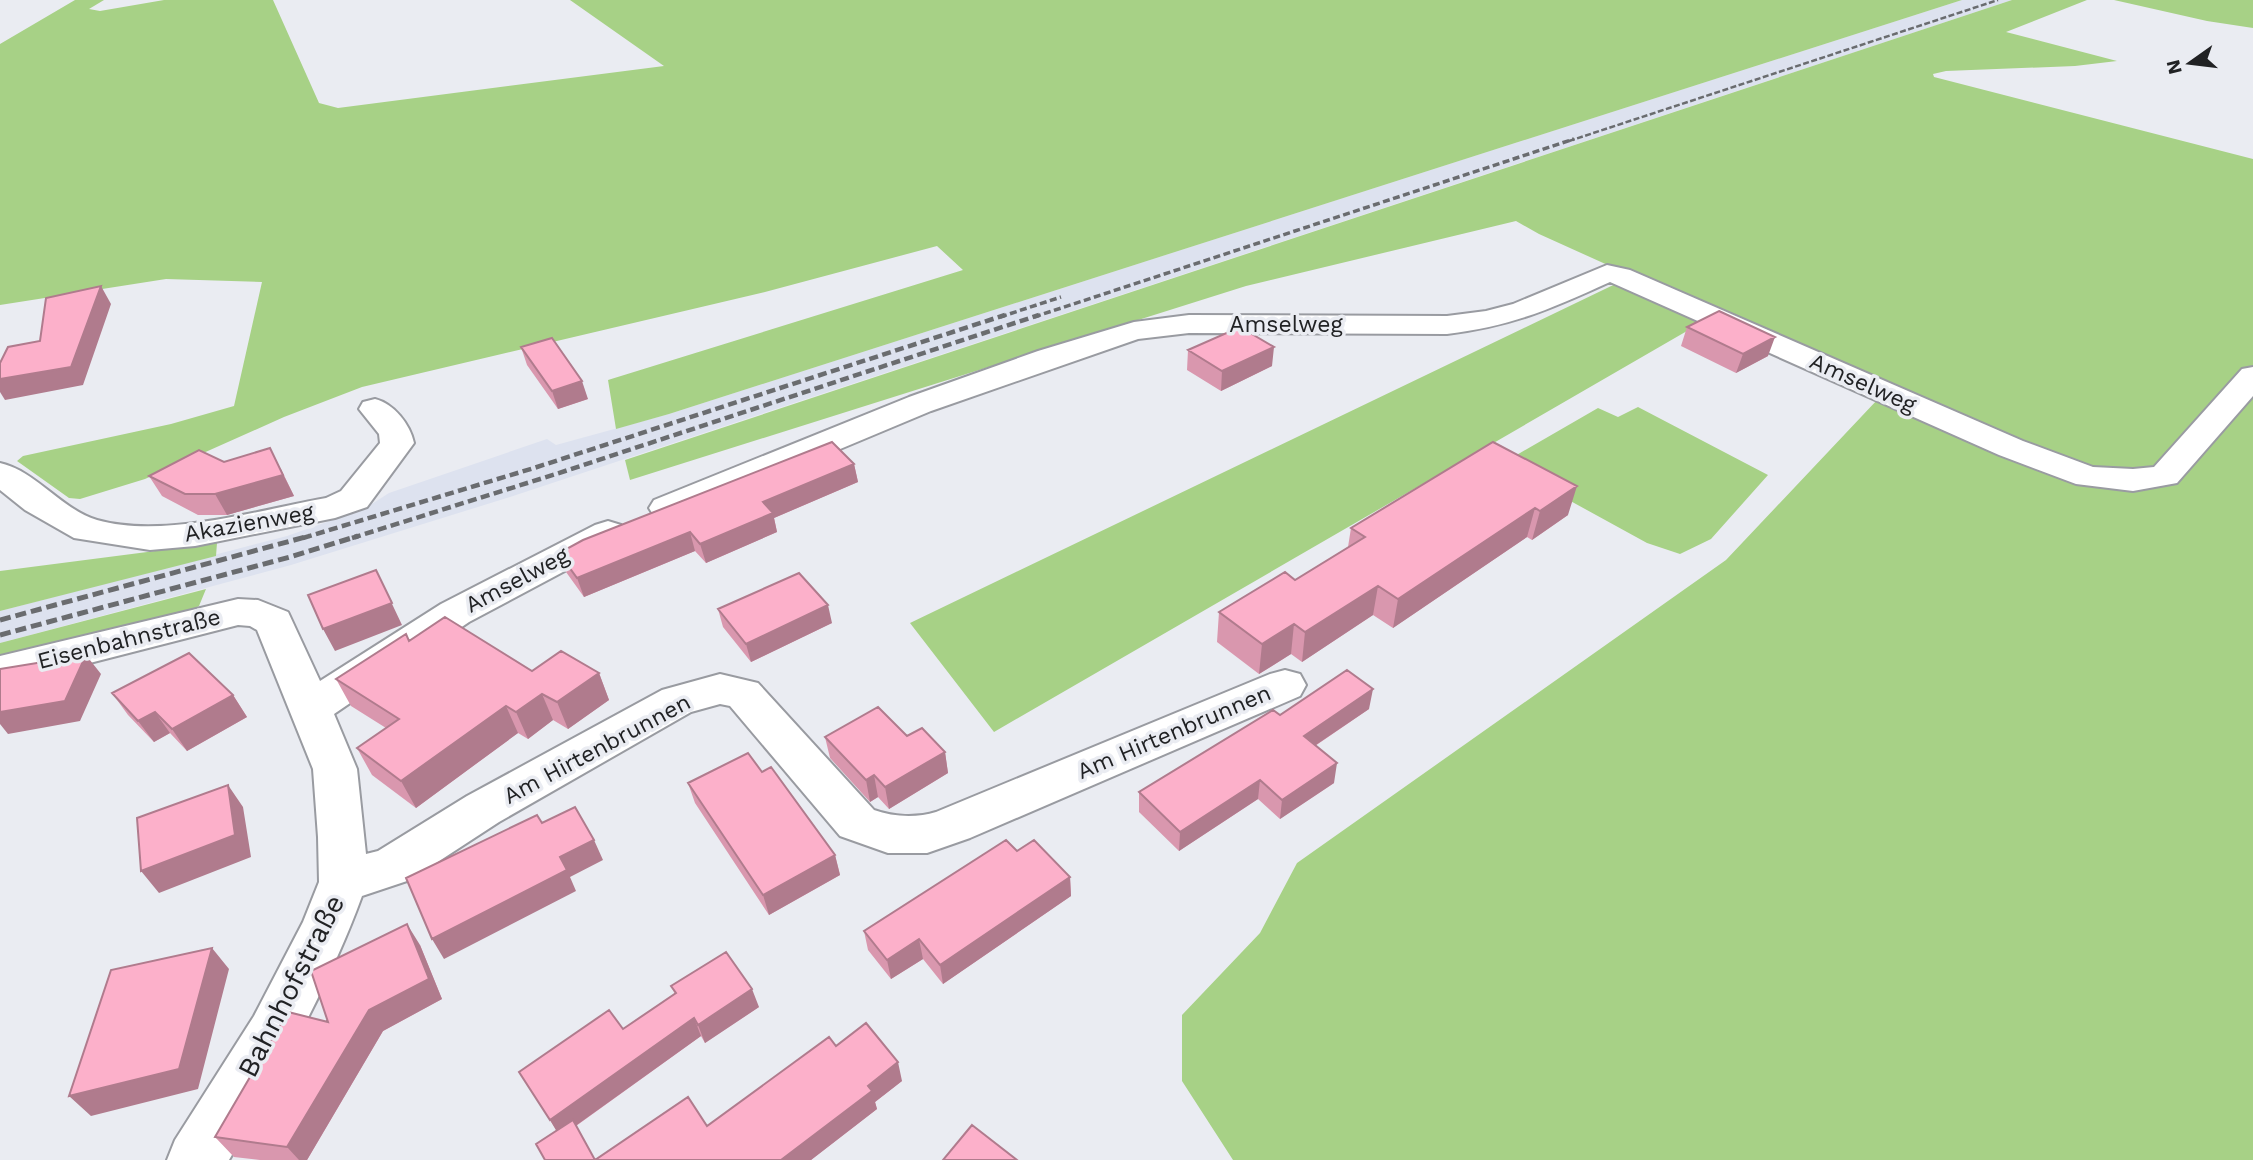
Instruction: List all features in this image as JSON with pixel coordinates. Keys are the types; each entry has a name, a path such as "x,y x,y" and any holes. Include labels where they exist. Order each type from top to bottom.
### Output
{"street":[{"name":"Amselweg","path":"309,709 455,613 529,572 626,524 920,404 1049,358 1158,326 1447,325 1488,320 1522,310 1607,273 1620,276 2011,448 2088,477 2133,481 2165,476 2253,376"},
{"name":"Akazienweg","path":"0,473 38,502 87,530 150,538 195,534 335,507 354,499 397,443 395,432 374,409"},
{"path":"0,513 38,502"},
{"name":"Eisenbahnstraße","path":"0,671 238,612 258,613"},
{"name":"Bahnhofstraße","path":"197,1160 272,1034 326,926 343,882 342,836 335,769 274,622 258,613"},
{"name":"Am Hirtenbrunnen","path":"343,882 393,866 483,809 677,701 720,689 743,694 758,708 857,823 888,834 927,834 1285,685"}],"shaded area":[{"path":"1962,0 2012,0 510,497 291,565 0,643 0,611 287,536 364,509 389,493 547,439 556,445 669,414"}],"green space":[{"path":"75,0 104,0 89,9 100,11 164,0 273,0 319,103 338,108 664,66 570,0 1962,0 616,429 608,380 963,270 937,246 765,292 362,387 284,417 145,479 80,499 69,498 17,461 23,456 171,424 234,406 262,282 166,279 0,305 0,44"},
{"path":"2012,0 2087,0 2006,32 2117,61 2075,66 1946,71 1933,74 1934,77 2253,159 2253,1160 1233,1160 1182,1081 1182,1015 1260,933 1297,863 1726,560 1878,399 1706,320 994,732 910,623 1632,276 1516,221 1246,286 630,480 625,460"},
{"path":"2114,0 2253,0 2253,28 2207,21"},
{"path":"1638,407 1768,475 1711,539 1680,554 1647,543 1514,470 1508,460 1598,408 1618,417"},
{"path":"217,543 216,556 0,611 0,571"},
{"path":"206,589 199,606 173,621 0,660 0,643"}],"building":[{"path":"101,286 71,367 0,379 0,363 8,347 40,341 46,298"},
{"path":"1719,311 1775,337 1743,354 1687,327"},
{"path":"1240,327 1274,347 1222,371 1188,350"},
{"path":"552,338 582,381 552,391 521,347"},
{"path":"832,442 854,464 763,502 773,513 700,544 690,532 577,578 559,553 583,540"},
{"path":"1493,442 1577,486 1540,511 1535,508 1398,599 1378,586 1305,632 1294,624 1262,644 1219,612 1285,572 1295,580 1365,537 1351,528"},
{"path":"270,448 283,475 215,494 185,494 149,476 199,450 224,462"},
{"path":"376,570 392,603 323,629 308,595"},
{"path":"799,573 828,605 746,644 718,609"},
{"path":"445,617 532,671 561,651 599,673 557,702 542,694 516,712 506,706 401,781 357,748 399,719 336,679 406,634 409,641"},
{"path":"189,653 233,695 172,729 155,712 138,721 112,693"},
{"path":"86,655 65,701 0,712 0,669"},
{"path":"1347,670 1373,689 1304,736 1337,763 1282,800 1260,780 1180,832 1139,792 1273,710 1280,715"},
{"path":"878,707 907,736 922,728 945,752 885,787 874,775 866,780 825,737"},
{"path":"748,753 762,772 771,767 835,855 763,895 688,783"},
{"path":"228,785 235,835 141,871 137,818"},
{"path":"575,807 594,840 560,857 567,870 432,939 406,878 537,815 542,823"},
{"path":"1006,840 1017,851 1034,840 1070,877 940,965 919,939 887,960 864,931"},
{"path":"407,924 429,979 369,1010 287,1147 215,1137 288,1012 328,1022 311,971"},
{"path":"212,948 179,1069 69,1096 111,970"},
{"path":"726,952 752,989 698,1025 694,1018 550,1120 519,1072 609,1010 623,1029 676,993 671,986"},
{"path":"866,1023 898,1062 868,1086 872,1091 781,1160 595,1160 688,1097 707,1126 829,1037 836,1046"},
{"path":"573,1120 595,1160 545,1160 536,1144"},
{"path":"972,1125 1017,1160 943,1160"}],"railway":[{"path":"1569,141 1998,0"},
{"path":"1034,317 1574,139"},
{"path":"1000,317 1061,297"},
{"path":"303,538 534,468 1005,315"},
{"path":"352,538 556,474 1039,315"},
{"path":"0,620 309,536"},
{"path":"0,635 290,557 358,536"}]}
